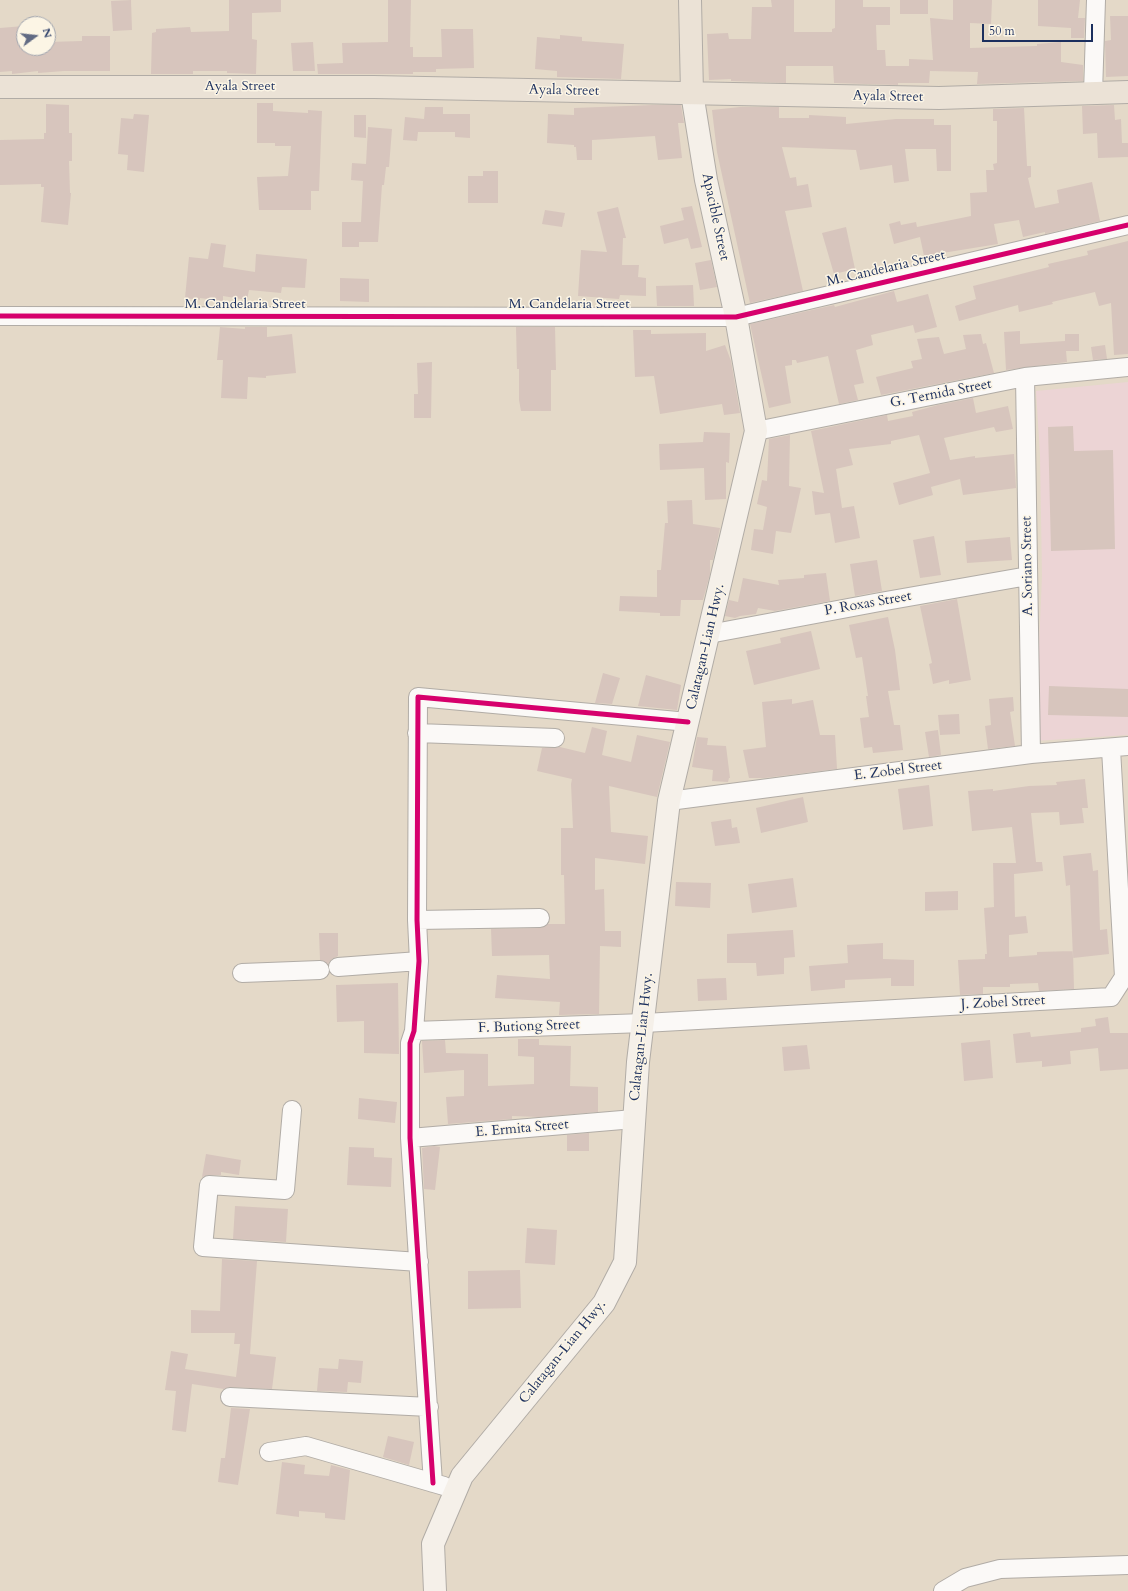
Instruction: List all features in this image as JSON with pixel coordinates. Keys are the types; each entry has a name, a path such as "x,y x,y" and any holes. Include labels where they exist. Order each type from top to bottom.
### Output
{"main road":[{"name":"Apacible Street","path":"690,0 692,93 706,180 736,317 756,431"},
{"name":"Ayala Street","path":"0,87 374,87 939,98 1128,92"},
{"name":"Calatagan-Lian Hwy.","path":"435,1591 433,1544 462,1476 604,1303 625,1262 634,1119 669,801 756,431"}],"street":[{"path":"1093,94 1096,0"},
{"name":"M. Candelaria Street","path":"0,316 736,317 1128,225"},
{"name":"G. Ternida Street","path":"756,431 1025,377 1128,368"},
{"name":"A. Soriano Street","path":"1025,377 1031,754"},
{"name":"P. Roxas Street","path":"709,634 872,603 1028,576"},
{"path":"433,1483 410,1138 410,1044 414,1031 419,961 417,920 418,697 688,722"},
{"path":"417,733 555,738"},
{"name":"E. Zobel Street","path":"669,801 1031,754 1110,749 1128,746"},
{"name":"J. Zobel Street","path":"644,1023 1111,997 1124,977 1110,749"},
{"path":"417,920 540,918"},
{"path":"338,966 419,961"},
{"path":"242,973 320,970"},
{"name":"F. Butiong Street","path":"414,1031 644,1023"},
{"path":"292,1110 285,1190 209,1185 203,1247 419,1262"},
{"name":"E. Ermita Street","path":"410,1138 634,1119"},
{"path":"230,1397 429,1407"},
{"path":"269,1452 306,1446 456,1490"},
{"path":"944,1591 965,1578 1000,1569 1128,1565"}],"shaded area":[{"path":"1128,382 1128,735 1035,741 1042,576 1040,455 1036,391"}],"building":[{"path":"131,0 132,30 113,31 111,1"},
{"path":"229,0 281,0 281,12 252,13 252,39 257,40 256,74 227,73 227,71 193,71 193,74 151,74 152,33 156,32 156,29 190,27 191,32 229,31"},
{"path":"388,0 411,0 410,47 413,47 413,57 442,57 441,29 473,29 474,68 436,69 436,72 413,72 413,74 318,74 317,64 343,63 342,43 388,42"},
{"path":"771,0 794,0 794,32 832,32 832,29 835,28 835,0 863,0 863,7 890,7 890,25 876,25 877,50 885,50 886,66 909,66 909,59 933,60 930,18 953,20 953,0 992,0 991,24 970,23 970,48 1037,46 1037,44 1061,42 1061,62 1083,65 1083,81 977,84 978,72 930,71 929,83 898,83 898,85 834,83 833,66 786,66 786,83 731,81 731,79 709,80 707,34 728,33 729,39 751,39 752,7 772,7"},
{"path":"900,0 928,0 928,14 900,14"},
{"path":"1038,0 1080,0 1078,18 1085,18 1084,38 1071,38 1071,28 1038,26"},
{"path":"1110,16 1128,16 1128,76 1106,77 1105,41 1111,40"},
{"path":"16,27 16,56 56,56 56,42 82,41 82,36 110,36 110,71 64,71 38,73 38,71 12,74 12,71 0,72 0,28"},
{"path":"560,35 582,37 582,41 624,44 621,79 557,77 557,71 535,69 537,37 560,39"},
{"path":"313,42 315,71 293,71 291,43"},
{"path":"257,103 273,103 273,111 308,113 308,110 322,111 319,191 311,191 311,210 259,210 257,177 288,176 291,146 275,146 275,143 257,143"},
{"path":"46,104 69,105 69,133 72,133 72,161 69,161 71,193 68,225 41,222 44,187 41,187 41,184 0,185 0,140 44,139 44,133 46,133"},
{"path":"681,105 684,123 678,123 682,158 658,160 655,136 592,140 592,160 577,160 576,147 574,147 574,145 547,143 548,114 574,115 574,108"},
{"path":"1114,105 1115,120 1121,119 1122,143 1128,143 1128,157 1098,158 1097,133 1083,134 1082,106"},
{"path":"425,107 443,107 443,114 470,114 470,138 455,137 455,132 418,132 417,141 403,140 405,117 424,119"},
{"path":"740,107 779,107 779,118 809,118 809,115 846,117 846,124 896,119 934,119 934,125 951,125 951,171 937,171 936,149 905,149 909,181 894,183 892,165 860,170 856,150 782,147 790,178 796,177 797,186 808,184 812,207 785,211 803,291 750,303 717,152 712,110"},
{"path":"1024,108 1027,166 1031,166 1031,177 1028,178 1035,208 1059,203 1057,190 1092,182 1100,221 1045,234 1045,232 1023,237 1019,220 994,224 998,244 924,256 920,237 894,244 889,224 900,221 901,225 916,222 917,227 971,216 970,193 987,192 986,170 994,170 993,164 997,163 997,121 993,121 993,109"},
{"path":"134,114 149,115 144,172 127,170 128,155 118,154 121,118 133,119"},
{"path":"354,115 366,115 366,138 354,137"},
{"path":"368,127 392,129 389,167 386,167 384,185 382,185 378,242 359,242 359,247 342,247 342,222 361,222 363,181 351,180 352,163 366,164"},
{"path":"483,171 498,171 498,203 468,203 468,176 483,176"},
{"path":"692,206 702,247 691,249 688,238 664,244 660,226 684,220 681,208"},
{"path":"618,207 626,238 623,238 622,265 639,265 638,277 646,278 646,296 620,295 619,299 578,296 581,250 607,252 597,212"},
{"path":"545,210 565,213 562,227 542,224"},
{"path":"846,227 855,269 834,274 822,233"},
{"path":"1128,241 1128,354 1114,355 1111,303 1099,306 1095,292 1052,302 1053,304 1019,312 1018,305 959,321 955,306 976,299 973,286 1049,267 1048,264 1088,255 1087,251"},
{"path":"211,243 226,245 223,267 255,272 256,254 307,259 305,288 282,287 281,293 249,290 247,300 223,296 223,301 185,298 189,257 208,259"},
{"path":"711,260 717,287 700,290 695,263"},
{"path":"340,278 369,279 369,302 340,301"},
{"path":"693,285 694,306 657,306 656,286"},
{"path":"894,291 897,302 928,294 937,327 915,333 913,325 871,335 873,345 856,350 864,383 854,385 858,400 839,404 828,356 797,363 796,360 792,360 792,365 785,366 791,403 769,408 750,324 834,305 835,307"},
{"path":"220,327 245,329 245,327 267,327 267,337 292,334 296,373 266,376 266,378 248,377 247,399 221,398 223,360 217,360"},
{"path":"516,327 555,327 556,370 551,370 551,411 521,411 519,400 519,369 517,369"},
{"path":"633,330 651,330 651,334 706,333 706,351 725,345 731,361 740,413 724,415 722,404 660,414 654,376 635,377"},
{"path":"1020,331 1020,344 1065,341 1065,334 1079,334 1079,351 1066,351 1067,362 1006,370 1004,332"},
{"path":"981,334 983,344 986,343 994,373 881,395 876,377 913,368 911,361 922,359 917,339 939,337 944,354 966,349 963,335"},
{"path":"1105,345 1107,359 1093,360 1091,347"},
{"path":"432,362 431,418 414,418 414,394 418,394 417,363"},
{"path":"973,398 976,413 1008,406 1013,429 996,432 994,427 944,438 950,460 975,456 975,458 1014,454 1016,488 963,495 960,479 931,487 933,495 899,505 893,483 930,473 919,435 891,441 891,444 849,449 853,465 836,469 842,508 854,506 860,538 835,543 830,513 815,515 812,491 824,493 811,431 887,415 888,421 913,416 912,412"},
{"path":"1073,426 1074,451 1113,450 1115,549 1051,551 1048,427"},
{"path":"704,432 730,433 729,463 726,462 726,499 705,500 704,468 660,470 659,444 703,442"},
{"path":"790,435 789,486 801,488 791,533 776,531 773,554 751,550 754,529 763,530 767,507 757,504 762,480 767,481 769,439"},
{"path":"692,500 693,524 720,528 713,560 710,560 710,574 703,600 681,600 680,616 660,616 660,613 619,611 620,596 657,597 657,570 661,570 665,523 668,523 667,501"},
{"path":"934,536 941,575 920,578 913,540"},
{"path":"1010,537 1012,560 967,563 965,541"},
{"path":"877,560 882,591 855,596 850,564"},
{"path":"826,573 830,601 775,611 758,608 756,614 735,618 725,616 729,600 738,602 743,578 779,585 778,580 804,578 804,575"},
{"path":"957,599 971,680 949,684 949,680 933,684 929,664 932,663 920,606"},
{"path":"888,617 895,650 900,690 888,691 894,725 900,725 903,750 873,753 872,747 864,748 860,718 869,717 866,696 868,696 862,657 856,658 849,625"},
{"path":"811,631 820,669 754,685 746,651 781,643 780,638"},
{"path":"603,673 620,678 612,704 595,703"},
{"path":"646,675 681,685 677,710 638,706"},
{"path":"1049,686 1128,689 1128,717 1048,715"},
{"path":"1013,697 1014,711 1010,712 1015,746 988,749 985,726 991,725 989,699"},
{"path":"792,699 792,704 813,700 820,735 835,735 837,769 764,778 749,778 743,750 766,747 762,702"},
{"path":"959,714 960,734 940,735 938,715"},
{"path":"592,727 607,731 602,755 631,762 637,735 670,742 657,797 609,786 611,832 648,836 645,864 595,858 595,890 604,889 605,931 621,931 621,947 600,946 599,1014 559,1015 560,1002 495,998 497,975 550,979 549,955 492,956 491,929 540,928 548,924 565,924 564,875 561,875 561,828 573,828 572,779 537,771 542,748 560,747 585,753"},
{"path":"938,730 941,755 929,757 925,732"},
{"path":"697,737 708,738 707,745 726,746 730,778 728,782 712,781 713,770 692,767"},
{"path":"1085,779 1088,808 1082,808 1084,823 1060,825 1059,812 1031,813 1036,862 1042,862 1043,871 1014,874 1015,917 1026,916 1028,933 1009,935 1009,957 1037,955 1037,952 1073,951 1074,989 1039,991 1038,983 1010,984 1010,987 983,987 983,994 960,995 958,960 985,959 985,954 987,954 984,908 994,907 993,863 1016,863 1012,827 972,831 968,791 993,789 993,791 1029,786 1057,785 1056,782"},
{"path":"929,785 933,826 903,830 898,789"},
{"path":"803,797 808,822 761,833 756,808"},
{"path":"731,819 732,828 737,827 740,843 715,846 711,822"},
{"path":"1091,853 1093,871 1098,870 1100,930 1107,929 1109,954 1073,958 1070,885 1066,886 1063,856"},
{"path":"793,878 797,907 752,913 748,884"},
{"path":"676,882 711,883 710,908 675,906"},
{"path":"958,891 958,910 925,911 925,892"},
{"path":"793,930 795,957 784,958 784,974 757,976 756,963 727,963 727,934"},
{"path":"319,933 338,933 338,956 332,959 328,964 320,960"},
{"path":"883,943 883,959 914,960 914,986 891,986 891,978 845,980 845,988 811,991 809,966 848,963 847,945"},
{"path":"726,978 727,1000 698,1001 697,979"},
{"path":"398,983 399,1054 364,1053 364,1021 337,1022 336,985"},
{"path":"1108,1017 1110,1033 1128,1033 1128,1069 1100,1071 1098,1048 1070,1051 1071,1064 1042,1067 1042,1061 1016,1063 1013,1034 1030,1032 1031,1037 1081,1032 1081,1028 1096,1026 1095,1019"},
{"path":"518,1039 539,1039 539,1045 571,1046 570,1086 598,1087 598,1112 539,1117 512,1116 512,1119 448,1124 446,1097 464,1096 464,1070 424,1073 422,1041 445,1040 446,1053 488,1054 488,1086 534,1084 534,1057 518,1056"},
{"path":"990,1040 993,1078 964,1081 961,1043"},
{"path":"807,1045 810,1069 784,1071 782,1047"},
{"path":"359,1098 397,1102 395,1123 358,1119"},
{"path":"589,1133 589,1151 567,1151 567,1135"},
{"path":"434,1146 440,1147 435,1190 424,1189 422,1148"},
{"path":"349,1147 374,1148 374,1157 392,1158 391,1187 347,1185"},
{"path":"206,1154 241,1160 239,1175 221,1172 221,1175 209,1175 202,1177"},
{"path":"235,1206 288,1209 286,1242 233,1239"},
{"path":"527,1228 557,1230 555,1265 525,1263"},
{"path":"222,1259 257,1261 250,1354 276,1357 272,1389 231,1387 224,1389 192,1384 186,1432 172,1430 176,1391 165,1390 171,1351 188,1354 185,1369 236,1377 240,1344 234,1344 235,1333 191,1333 191,1310 220,1311"},
{"path":"520,1270 521,1308 468,1309 468,1271"},
{"path":"339,1359 363,1361 361,1383 348,1382 347,1392 317,1391 319,1368 338,1369"},
{"path":"231,1408 250,1409 238,1485 218,1482 221,1458 225,1458"},
{"path":"388,1436 414,1442 409,1465 383,1457"},
{"path":"282,1462 305,1465 304,1474 329,1476 331,1465 350,1470 345,1520 325,1518 325,1513 299,1511 299,1517 276,1514"}],"cycle path":[{"path":"0,316 736,317 1128,225"},
{"path":"433,1483 410,1138 410,1043 414,1031 419,961 417,920 418,697 688,722"}]}
